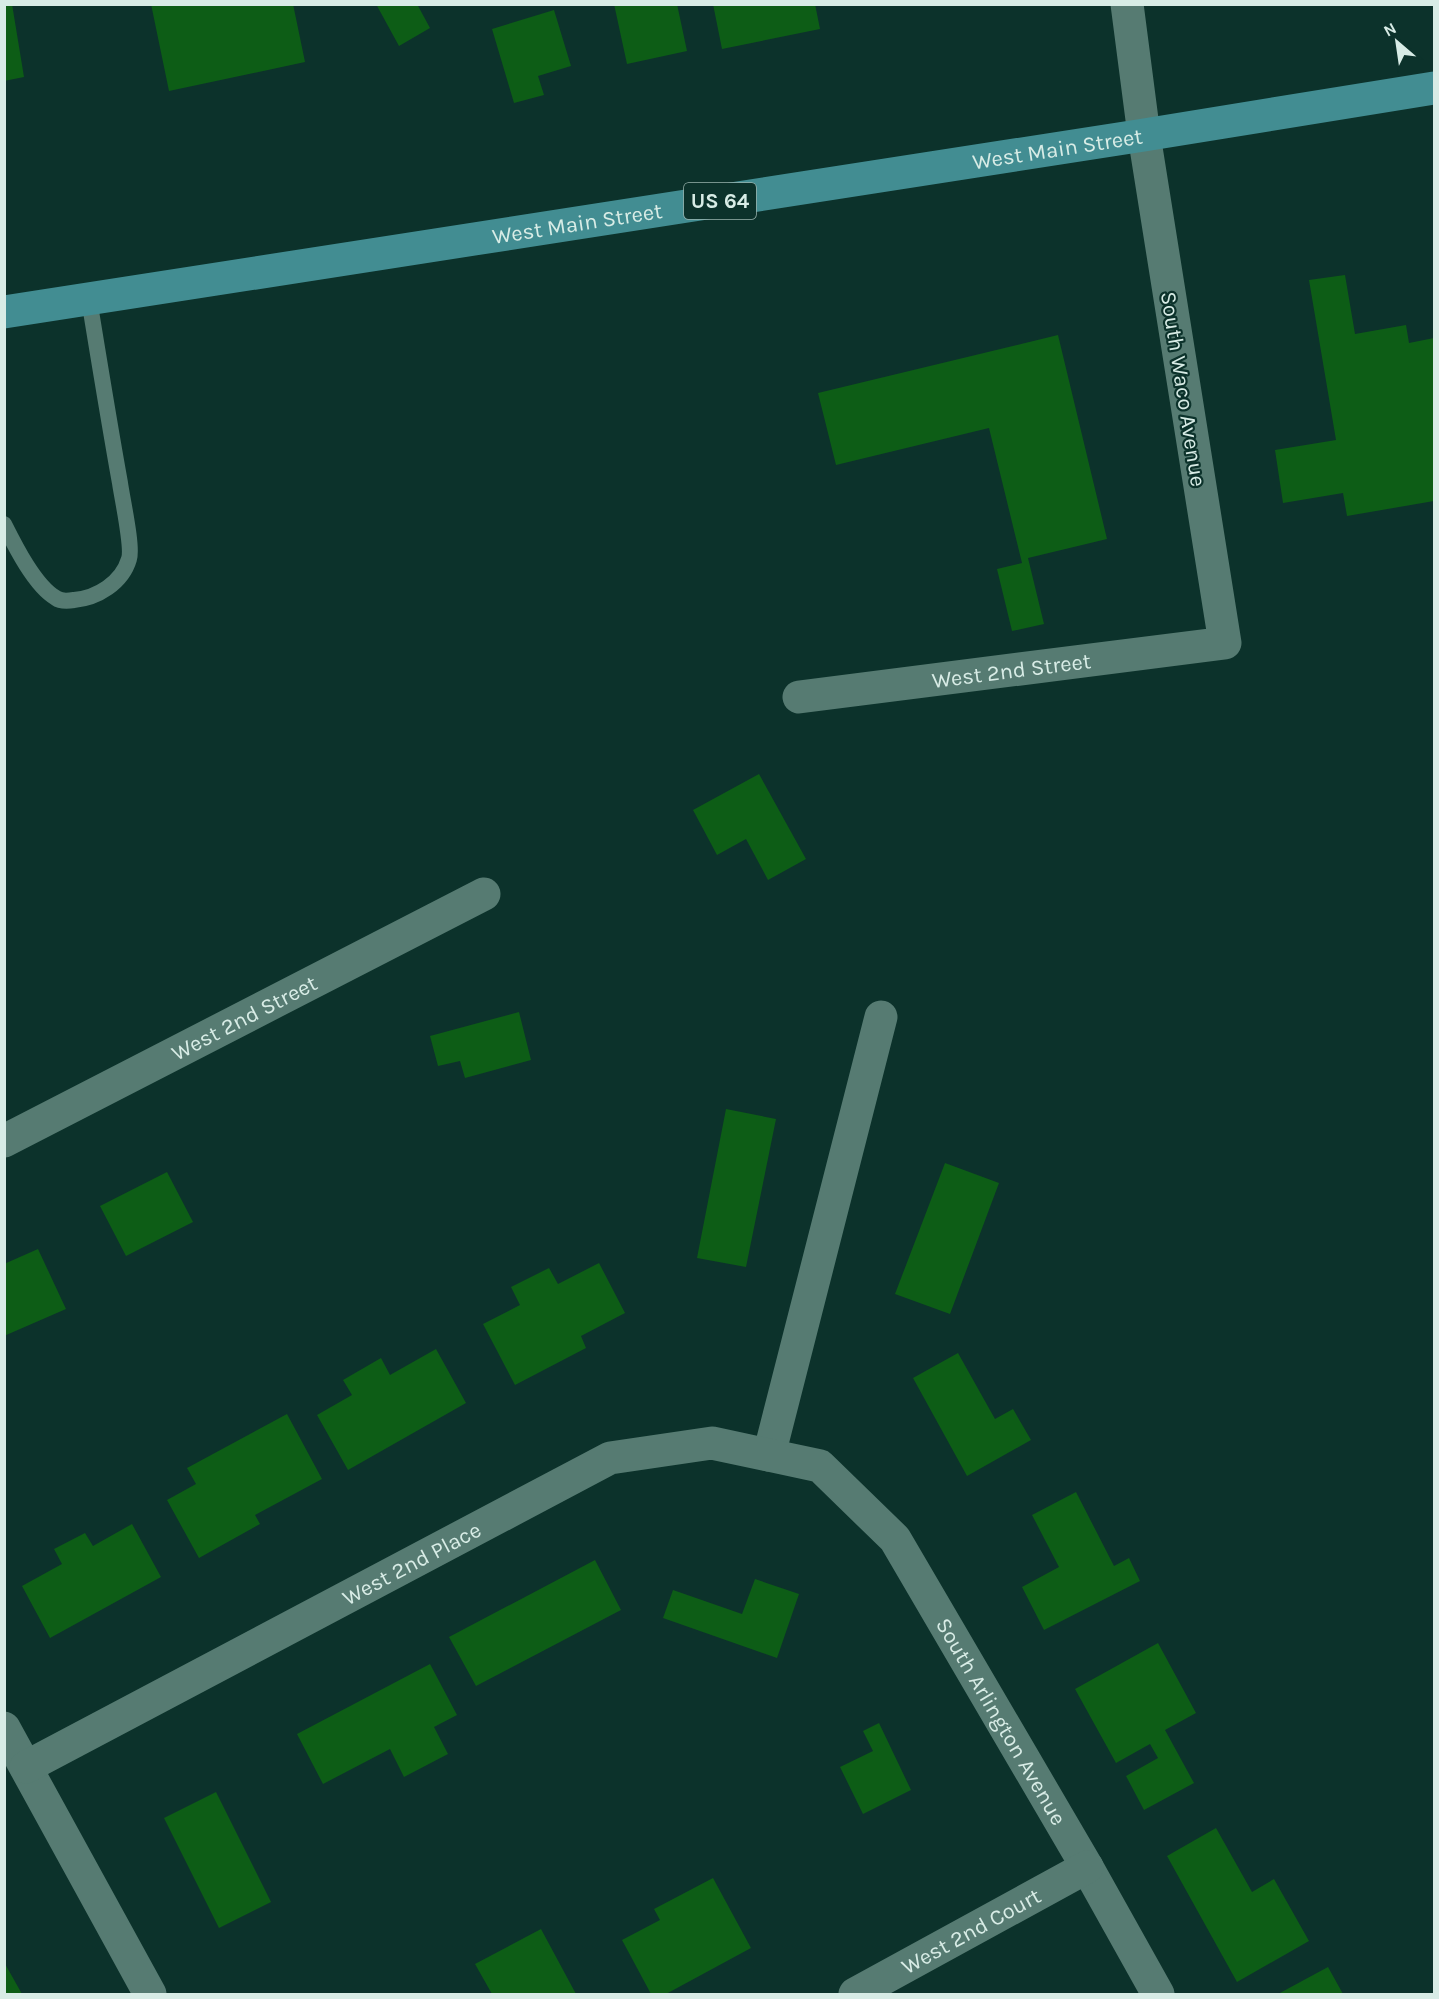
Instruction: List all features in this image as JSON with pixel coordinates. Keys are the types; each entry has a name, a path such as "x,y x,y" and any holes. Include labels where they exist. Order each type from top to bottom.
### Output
{"main road":[{"name":"West Main Street","path":"4,312 1434,88"}],"street":[{"name":"South Waco Avenue","path":"1127,4 1144,135 1225,643"},
{"name":"West 2nd Street","path":"799,697 1225,643"},
{"name":"West 2nd Street","path":"4,1141 484,894"},
{"path":"769,1455 881,1017"},
{"name":"West 2nd Place","path":"26,1767 610,1458 712,1443 820,1466"},
{"name":"South Arlington Avenue","path":"820,1466 895,1539 1087,1867 1158,1995"},
{"path":"4,1728 150,1995"},
{"name":"West 2nd Court","path":"855,1995 1087,1867"}],"lane":[{"path":"4,524 44,588 58,600 75,600 112,586 123,574 130,557 126,517 88,299"}],"building":[{"path":"4,4 12,4 24,77 4,81"},
{"path":"151,4 293,4 305,62 169,91"},
{"path":"376,4 417,4 430,28 399,46"},
{"path":"614,4 677,4 687,51 627,64"},
{"path":"713,4 815,4 820,29 722,49"},
{"path":"554,10 571,66 538,76 544,95 514,103 492,29"},
{"path":"1345,275 1355,334 1406,325 1409,343 1434,338 1434,501 1347,516 1343,493 1283,503 1275,450 1336,440 1309,280"},
{"path":"1058,335 1107,539 1028,558 1044,624 1012,631 997,569 1022,563 989,428 836,465 818,393"},
{"path":"759,774 806,859 768,880 746,839 717,855 693,810"},
{"path":"519,1012 531,1060 465,1078 460,1061 438,1066 430,1036"},
{"path":"726,1109 776,1119 746,1267 697,1258"},
{"path":"945,1163 999,1183 950,1314 895,1294"},
{"path":"167,1172 193,1222 126,1256 100,1206"},
{"path":"38,1249 66,1309 4,1336 4,1264"},
{"path":"599,1263 625,1313 581,1336 586,1348 515,1385 483,1324 520,1305 511,1287 549,1268 558,1284"},
{"path":"436,1349 466,1403 348,1470 317,1415 352,1395 343,1380 381,1358 390,1375"},
{"path":"958,1353 995,1419 1013,1409 1031,1440 967,1476 913,1378"},
{"path":"287,1414 322,1479 255,1515 260,1524 199,1558 167,1500 196,1484 187,1468"},
{"path":"1076,1492 1114,1566 1129,1558 1140,1581 1044,1630 1022,1587 1059,1567 1032,1515"},
{"path":"132,1524 161,1577 50,1638 22,1586 62,1564 54,1549 85,1533 93,1546"},
{"path":"595,1560 621,1610 476,1686 449,1637"},
{"path":"755,1579 799,1594 777,1658 663,1618 673,1590 742,1614"},
{"path":"1158,1643 1196,1713 1165,1730 1194,1783 1144,1810 1126,1776 1158,1758 1150,1744 1116,1763 1075,1689"},
{"path":"430,1664 457,1715 434,1727 448,1754 404,1777 390,1749 323,1784 297,1734"},
{"path":"879,1723 911,1790 863,1814 840,1767 873,1751 863,1731"},
{"path":"216,1792 271,1902 219,1928 164,1818"},
{"path":"1216,1828 1252,1892 1274,1879 1309,1941 1237,1982 1167,1856"},
{"path":"713,1878 751,1948 666,1994 651,1994 622,1940 660,1920 654,1909"},
{"path":"541,1929 576,1994 492,1994 475,1964"},
{"path":"4,1962 22,1994 4,1994"},
{"path":"1328,1967 1343,1994 1278,1994"}]}
